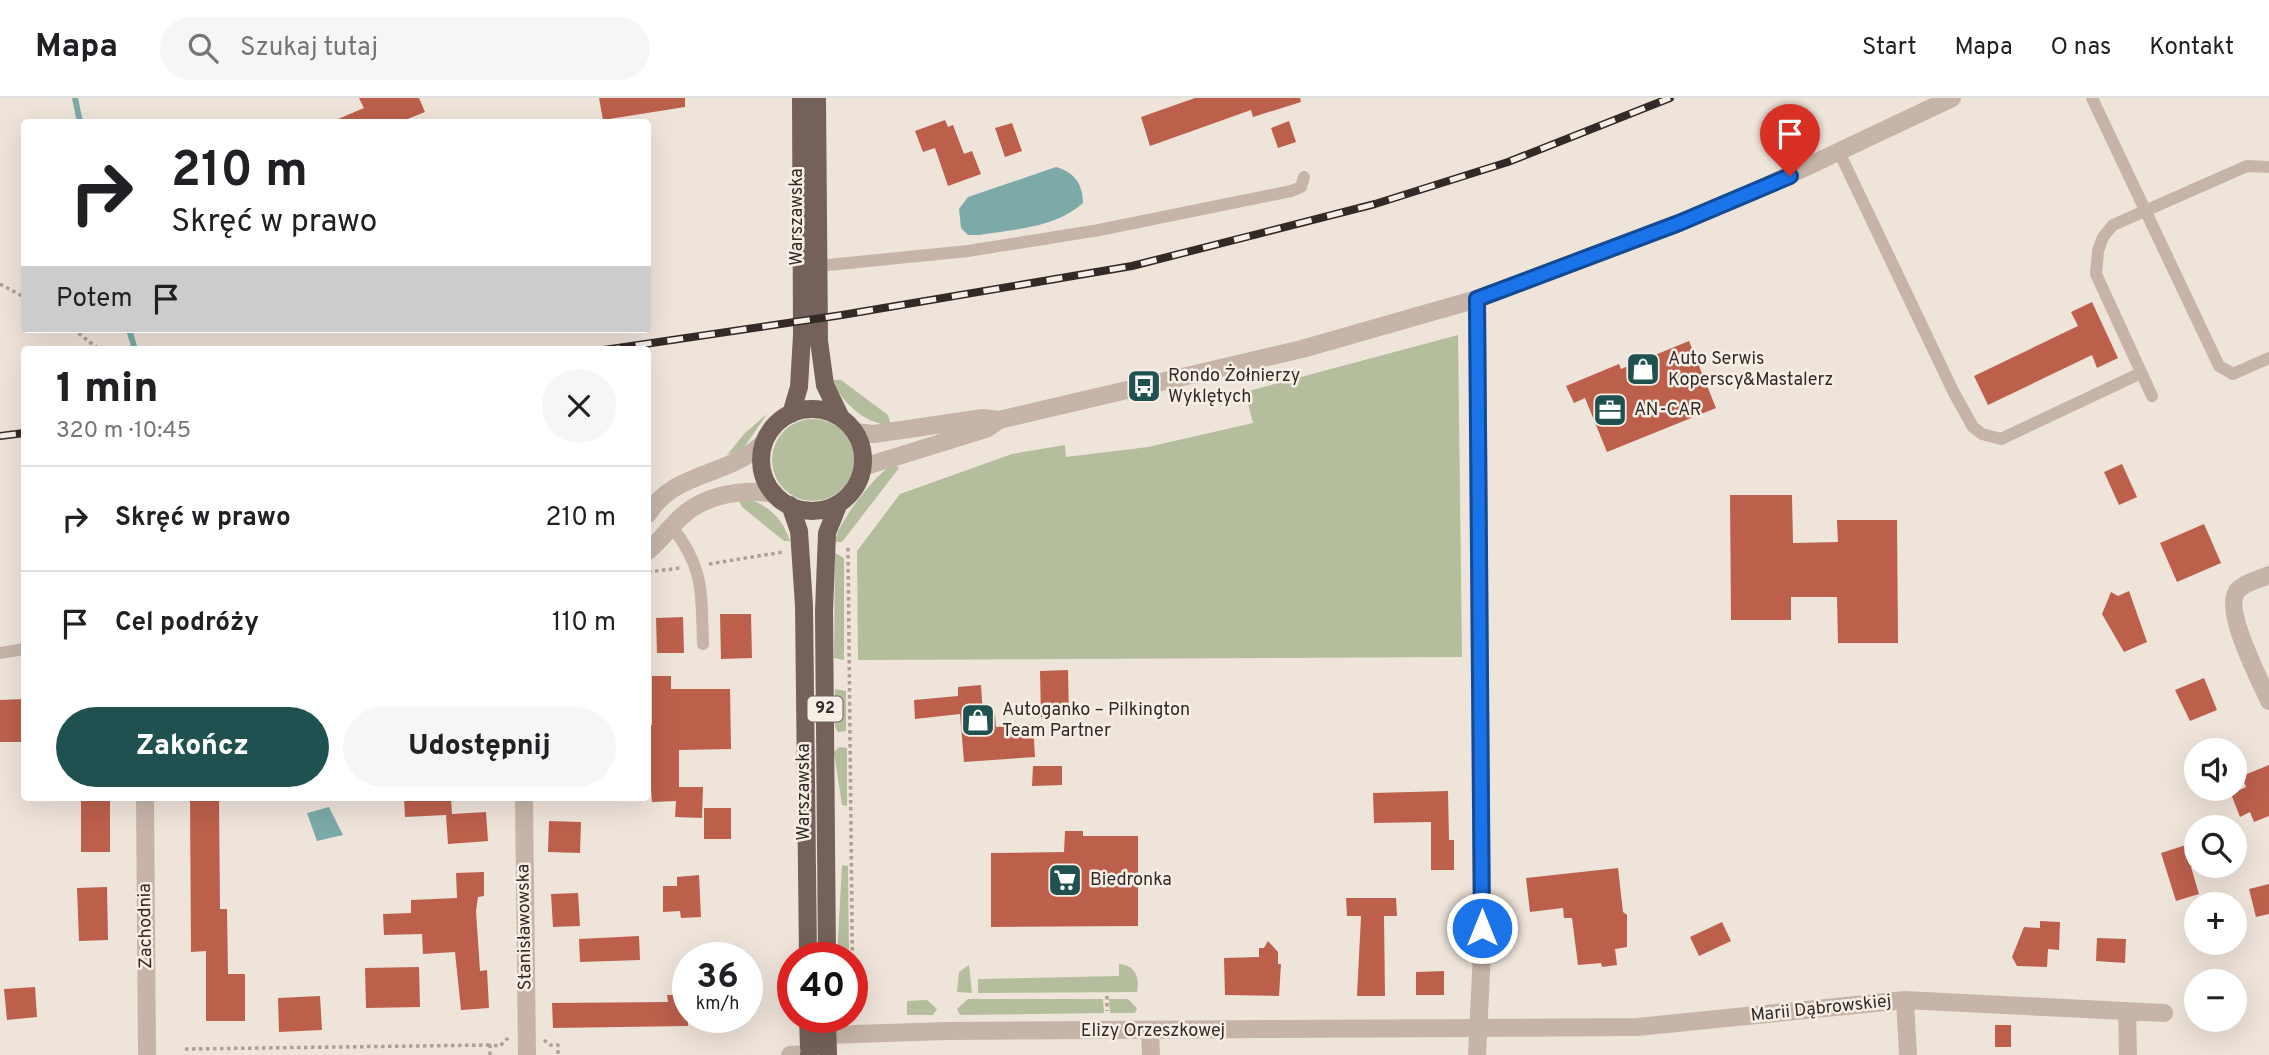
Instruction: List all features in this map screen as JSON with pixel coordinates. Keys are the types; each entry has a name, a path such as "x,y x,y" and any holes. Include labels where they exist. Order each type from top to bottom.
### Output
{"main road":[{"name":"Warszawska","path":"791,414 799,387 802,335 801,98"},
{"name":"Warszawska","path":"817,98 818,266 823,374 828,396 840,416"},
{"path":"764,442 772,429 791,414 813,408 840,416 854,432 863,452 863,467"},
{"name":"92","path":"764,442 763,474 783,499"},
{"name":"92","path":"839,503 855,488 863,467"},
{"name":"Warszawska","path":"783,499 799,531 804,606 808,942"},
{"path":"783,499 810,511 839,503"},
{"name":"Warszawska","path":"827,942 824,611 827,533 839,503"},
{"path":"808,1033 808,1054"},
{"path":"808,1054 821,1033"},
{"path":"827,1033 828,1055"}],"street":[{"path":"854,432 874,434 983,418 999,419 1302,349 1477,299 1679,223 1840,154 1952,98"},
{"path":"1477,299 1482,939 1477,1055"},
{"path":"863,467 986,429 999,419"},
{"path":"651,511 670,489 695,476 740,462 764,442"},
{"path":"651,548 688,510 710,500 745,492 783,499"},
{"path":"2269,575 2239,588 2232,602 2234,618 2269,701"},
{"name":"Zachodnia","path":"145,801 147,1055"},
{"name":"Stanisławowska","path":"524,801 527,1055"},
{"path":"1905,1000 1908,1055"},
{"name":"Marii Dąbrowskiej","path":"1478,1028 1637,1027 1905,1000 2164,1013"},
{"path":"2127,1011 2128,1055"},
{"name":"Elizy Orzeszkowej","path":"868,1024 1150,1031 1478,1028"},
{"path":"1150,1031 1151,1055"},
{"path":"790,1055 808,1054"}],"lane":[{"path":"2092,98 2218,366 2233,374 2269,358"},
{"path":"1840,154 1964,411 1982,434 2007,438 2141,373"},
{"path":"2152,396 2096,274 2103,237 2113,225 2247,166 2269,167"},
{"path":"818,266 968,251 1098,230 1291,191 1301,187 1304,177"},
{"path":"671,527 689,549 700,574 703,644"},
{"path":"0,653 21,650"}],"path":[{"path":"0,284 21,295"},
{"path":"79,333 95,346"},
{"path":"848,548 852,942"},
{"path":"651,572 783,552"},
{"path":"1107,996 1108,1017"},
{"path":"185,1049 500,1046 512,1035 512,1023 527,1023"},
{"path":"490,1045 490,1055"}],"green space":[{"path":"1458,335 1462,657 858,660 857,551 900,494 1012,454 1065,445 1066,457 1148,447 1253,423 1245,392"},
{"path":"831,380 841,380 888,415 891,425 872,421 855,410"},
{"path":"767,414 743,449 727,455 745,433"},
{"path":"813,419 829,422 842,431 851,444 854,460 851,476 842,489 829,498 813,501 797,498 784,489 775,476 772,460 775,444 784,431 797,422"},
{"path":"894,464 899,468 842,542 835,542 843,523 859,499 878,477"},
{"path":"749,499 775,515 790,541 784,541 742,507 739,501"},
{"path":"835,553 844,558 844,660 834,658"},
{"path":"835,689 846,691 846,731 838,732 835,727"},
{"path":"839,747 847,748 847,806 842,805 834,752"},
{"path":"842,865 848,866 849,942 838,942"},
{"path":"1119,964 1133,969 1138,981 1137,992 978,993 978,979 1119,976"},
{"path":"969,965 972,993 957,992 959,972"},
{"path":"968,999 1103,999 1104,1013 960,1015 957,1009"},
{"path":"1109,999 1128,999 1137,1008 1135,1013 1110,1013"},
{"path":"927,1000 937,1009 933,1015 907,1015 907,1001"}],"water":[{"path":"1056,167 1068,172 1081,190 1083,203 1072,211 1047,223 1006,231 968,235 961,228 959,209 968,197"},
{"path":"329,807 343,835 317,841 307,813"}],"building":[{"path":"359,98 419,98 425,112 408,119 338,119 364,108"},
{"path":"599,98 685,98 685,107 603,119"},
{"path":"1195,98 1300,98 1301,102 1253,117 1251,110 1150,146 1141,117"},
{"path":"945,120 948,127 953,125 964,154 972,151 981,174 948,186 935,148 923,152 915,131"},
{"path":"1289,121 1296,142 1278,148 1271,128"},
{"path":"1012,123 1022,151 1005,157 995,128"},
{"path":"2092,302 2118,358 2097,368 2092,355 1988,405 1974,376 2078,326 2071,312"},
{"path":"1689,341 1716,408 1607,452 1585,398 1574,403 1566,386 1619,364 1621,369"},
{"path":"2122,464 2137,497 2119,505 2104,472"},
{"path":"1730,495 1792,495 1793,543 1838,542 1837,520 1897,520 1898,643 1838,643 1837,597 1791,597 1791,620 1731,620"},
{"path":"2204,524 2221,563 2177,582 2160,543"},
{"path":"2129,591 2147,642 2124,652 2102,614 2111,592 2118,596"},
{"path":"720,614 751,614 752,658 721,659"},
{"path":"683,617 684,653 657,653 656,618"},
{"path":"1068,670 1069,716 1041,717 1040,671"},
{"path":"652,676 671,676 671,689 730,689 731,749 679,750 679,787 703,787 702,818 675,817 676,801 652,802"},
{"path":"2204,678 2217,710 2190,721 2175,690"},
{"name":"Autoganko – Pilkington Team Partner","path":"981,685 983,716 995,714 996,727 1033,724 1035,757 964,762 960,714 915,719 914,700 958,696 958,687"},
{"path":"21,699 21,742 0,742 0,700"},
{"path":"2269,765 2269,816 2254,822 2250,812 2239,815 2234,801 2247,801 2247,774"},
{"path":"1033,766 1062,766 1062,785 1032,786"},
{"path":"1448,791 1449,840 1454,840 1454,870 1431,870 1431,822 1374,823 1373,793"},
{"path":"81,801 110,801 110,852 81,852"},
{"path":"190,801 219,801 220,909 227,909 228,974 245,974 245,1021 206,1021 206,951 191,952"},
{"path":"404,801 451,801 452,814 486,812 488,841 448,844 446,815 405,817"},
{"path":"704,808 731,808 731,839 704,839"},
{"path":"549,821 581,822 580,853 548,852"},
{"name":"Biedronka","path":"1065,831 1083,831 1083,836 1138,836 1138,926 991,927 991,853 1064,852"},
{"path":"2184,846 2184,878 2194,878 2198,892 2184,892 2184,899 2176,901 2161,853"},
{"path":"1618,868 1623,912 1627,915 1627,947 1615,949 1617,965 1578,965 1572,918 1564,918 1563,908 1530,912 1526,878"},
{"path":"484,872 484,896 478,897 476,911 480,971 487,970 489,1008 461,1010 455,952 423,954 422,934 384,935 383,914 411,913 411,900 457,898 456,873"},
{"path":"699,875 701,917 681,918 680,911 663,912 663,886 677,886 677,877"},
{"path":"2269,884 2269,914 2256,917 2249,889"},
{"path":"107,887 108,940 79,941 77,888"},
{"path":"578,893 580,926 553,927 551,894"},
{"path":"1346,898 1396,898 1397,916 1384,916 1385,996 1357,996 1361,916 1347,916"},
{"path":"2040,921 2060,922 2059,950 2048,949 2047,967 2017,966 2012,957 2024,927 2040,928"},
{"path":"1722,922 1731,941 1699,956 1690,937"},
{"path":"639,936 640,960 580,962 579,939"},
{"path":"2097,938 2126,939 2125,963 2096,961"},
{"path":"1268,941 1278,952 1278,964 1281,964 1279,996 1225,995 1224,958 1259,957 1259,948 1264,948"},
{"path":"419,967 420,1007 366,1008 365,968"},
{"path":"1444,971 1444,995 1416,995 1416,972"},
{"path":"35,987 37,1017 7,1020 4,989"},
{"path":"667,995 672,995 672,1026 553,1028 552,1003 668,1002"},
{"path":"320,996 322,1030 279,1032 278,998"},
{"path":"1995,1025 2011,1025 2011,1047 1995,1047"}],"waterway":[{"path":"75,98 79,119"},
{"path":"130,333 134,346"}],"railway":[{"path":"631,346 842,315 1132,266 1375,204 1508,162 1670,98"},
{"path":"0,436 21,433"}],"place":[{"name":"Auto Serwis Koperscy&Mastalerz","path":"1643,369"},
{"name":"Rondo Żołnierzy Wyklętych","path":"1144,386"},
{"name":"AN-CAR","path":"1610,410"},
{"name":"Autoganko – Pilkington Team Partner","path":"978,720"},
{"name":"Biedronka","path":"1065,880"}],"route":[{"path":"1482,928 1477,299 1679,223 1790,176"}]}
